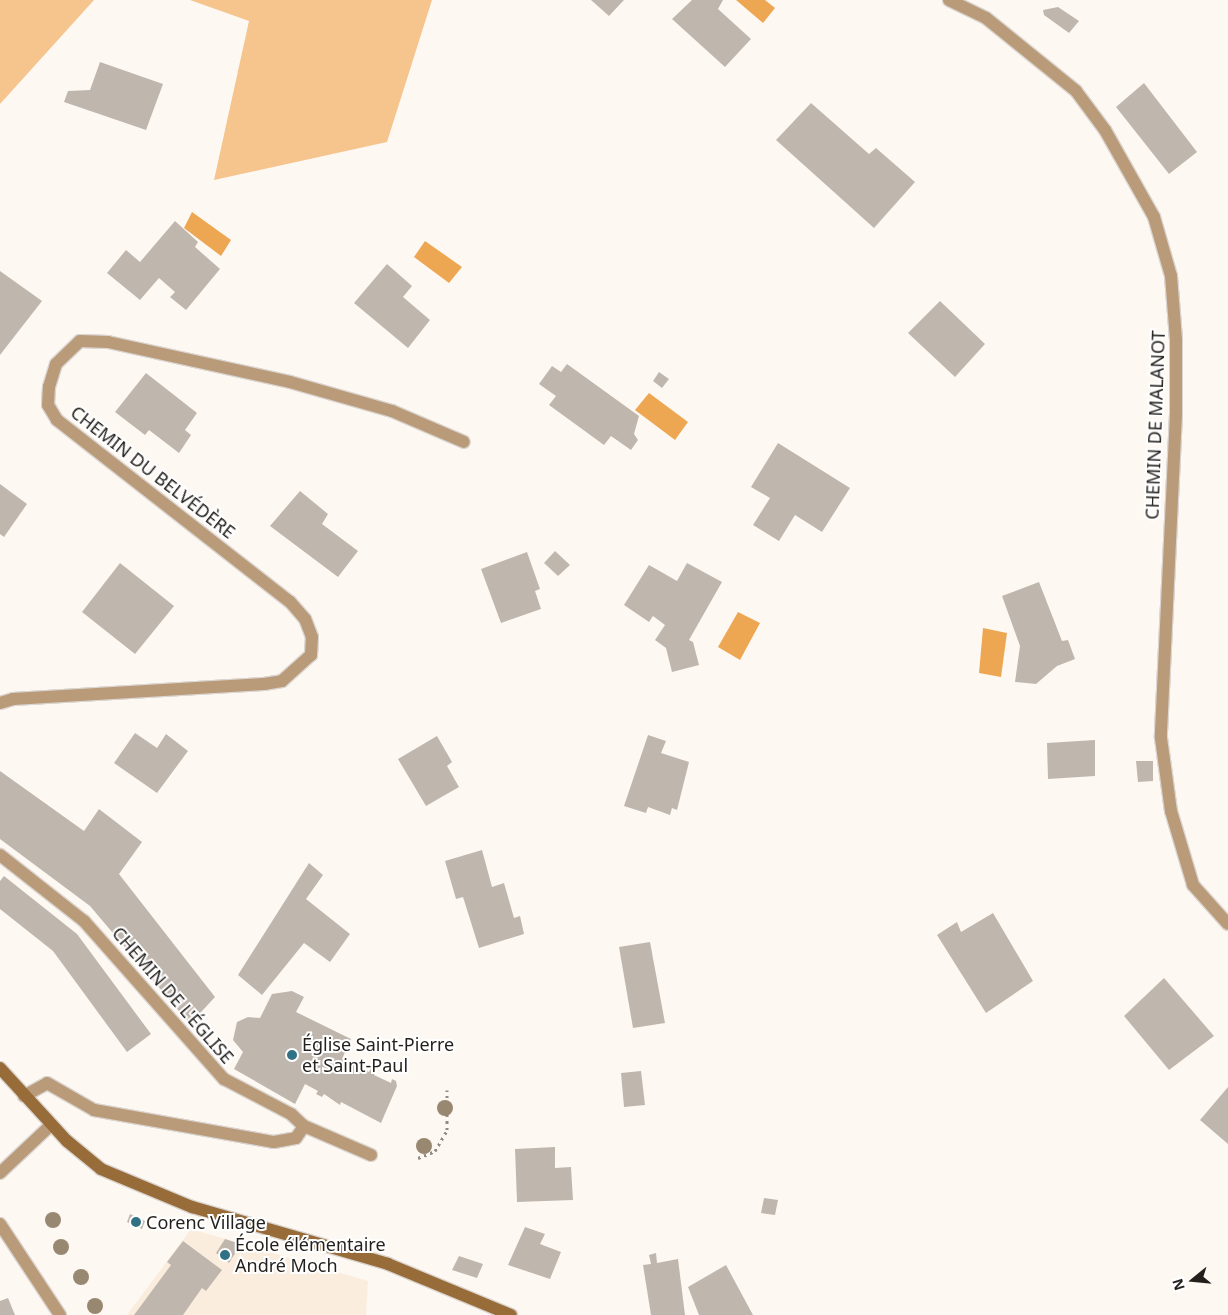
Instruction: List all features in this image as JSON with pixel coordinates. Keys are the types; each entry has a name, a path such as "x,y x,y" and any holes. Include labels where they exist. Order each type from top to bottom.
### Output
{"main road":[{"path":"0,1068 51,1125 101,1169 146,1190 192,1207 388,1264 509,1315"}],"street":[{"name":"CHEMIN DE MALANOT","path":"948,0 986,18 1048,65 1076,90 1105,130 1154,217 1171,276 1176,340 1176,414 1161,738 1170,811 1193,884 1228,924"},
{"name":"CHEMIN DU BELVÉDÈRE","path":"0,703 13,699 264,684 282,681 311,655 312,637 306,618 290,602 57,420 48,405 49,386 56,364 80,341 108,342 290,382 392,411 464,442"},
{"name":"CHEMIN DE L'ÉGLISE","path":"0,855 84,921 224,1079 291,1114 304,1126 371,1155"},
{"path":"24,1096 47,1083 94,1110 274,1142 296,1138 304,1126"},
{"path":"0,1173 51,1125"},
{"path":"0,1224 60,1315"}],"path":[{"path":"418,1158 435,1151 447,1130 447,1090"}],"shaded area":[{"path":"0,0 94,0 0,104"},
{"path":"190,0 432,0 387,142 214,180 249,21"},
{"path":"736,0 765,0 775,8 763,23"},
{"path":"192,212 231,240 221,256 184,228"},
{"path":"425,241 462,267 449,283 414,257"},
{"path":"649,393 688,422 675,440 635,410"},
{"path":"738,612 760,623 740,660 718,647"},
{"path":"983,628 1007,633 1001,677 979,673"},
{"name":"École élémentaire André Moch","path":"191,1229 368,1281 366,1315 127,1315"}],"building":[{"path":"591,0 624,0 609,16"},
{"path":"692,0 723,0 718,9 751,39 725,67 672,19"},
{"path":"1058,7 1079,21 1069,33 1044,15 1043,10"},
{"path":"100,62 163,84 146,130 64,102 68,91 90,90"},
{"path":"1144,83 1197,152 1169,174 1116,107"},
{"path":"811,103 869,154 876,148 915,182 874,228 776,140"},
{"path":"175,221 198,242 195,247 220,269 186,310 170,297 175,292 159,278 140,300 107,273 126,250 140,262"},
{"path":"387,264 412,286 403,297 430,320 408,348 354,303"},
{"path":"0,271 42,301 0,355"},
{"path":"940,301 985,344 955,377 908,333"},
{"path":"567,364 639,416 634,434 638,440 631,450 611,436 604,445 549,405 556,396 539,384 552,366 561,372"},
{"path":"659,372 669,379 662,388 653,381"},
{"path":"146,373 197,413 185,430 191,435 179,453 149,430 145,435 115,412"},
{"path":"778,443 850,488 822,532 795,515 779,541 753,525 770,498 751,487"},
{"path":"0,484 27,504 4,537 0,534"},
{"path":"300,491 328,514 322,524 358,551 338,577 270,526"},
{"path":"555,551 570,565 558,576 544,563"},
{"path":"527,552 540,589 535,591 541,609 501,623 481,569"},
{"path":"120,563 174,606 135,654 82,612"},
{"path":"687,563 722,582 689,640 693,642 699,665 672,672 666,648 655,640 665,625 653,616 649,622 624,605 649,565 677,581"},
{"path":"1039,582 1062,641 1068,640 1075,659 1057,666 1036,684 1015,682 1020,646 1002,596"},
{"path":"135,733 157,748 166,734 188,751 157,793 114,763"},
{"path":"648,735 666,741 661,753 689,762 677,810 672,808 670,815 648,807 646,813 624,806"},
{"path":"437,736 452,762 447,766 459,787 426,806 398,759"},
{"path":"1095,740 1095,776 1048,779 1047,743"},
{"path":"1136,761 1153,761 1153,781 1138,782"},
{"path":"0,771 84,831 99,809 142,842 119,874 215,997 190,1024 90,906 0,839"},
{"path":"482,850 492,887 504,883 514,918 520,916 524,934 479,948 463,897 456,899 445,861"},
{"path":"309,863 323,875 306,899 350,934 330,962 304,943 262,995 238,975"},
{"path":"4,876 77,934 151,1034 127,1052 53,951 0,909 0,881"},
{"path":"993,913 1033,981 986,1013 937,935 957,922 961,932"},
{"path":"650,942 665,1023 633,1028 619,947"},
{"path":"1164,978 1214,1036 1169,1070 1124,1016"},
{"name":"Église Saint-Pierre et Saint-Paul","path":"292,991 304,997 296,1012 351,1039 342,1059 352,1064 354,1060 359,1062 357,1066 369,1072 371,1068 376,1071 374,1075 391,1083 392,1079 396,1081 397,1086 381,1123 341,1102 340,1105 324,1094 322,1097 316,1094 318,1091 305,1084 295,1104 234,1069 243,1052 233,1040 237,1022 248,1017 260,1018 272,994"},
{"path":"641,1071 645,1105 624,1107 621,1073"},
{"path":"1228,1087 1228,1144 1200,1120"},
{"path":"555,1147 555,1168 571,1167 573,1200 517,1202 515,1149"},
{"path":"764,1198 778,1200 775,1215 761,1213"},
{"name":"Corenc Village","path":"130,1214 145,1221 142,1229 127,1222"},
{"path":"525,1227 545,1234 540,1244 561,1252 550,1279 508,1265"},
{"path":"225,1239 241,1244 229,1263 216,1253"},
{"path":"183,1241 222,1270 206,1291 202,1288 183,1315 134,1315 171,1265 167,1262"},
{"path":"656,1253 657,1263 678,1259 685,1315 651,1315 643,1265 651,1264 649,1255"},
{"path":"459,1256 483,1264 477,1278 452,1270"},
{"path":"726,1265 753,1315 699,1315 688,1287"},
{"path":"8,1298 15,1315 0,1315 0,1301"}],"place":[{"name":"Église Saint-Pierre et Saint-Paul","path":"292,1055"},
{"name":"Corenc Village","path":"136,1222"},
{"name":"École élémentaire André Moch","path":"225,1255"}]}
